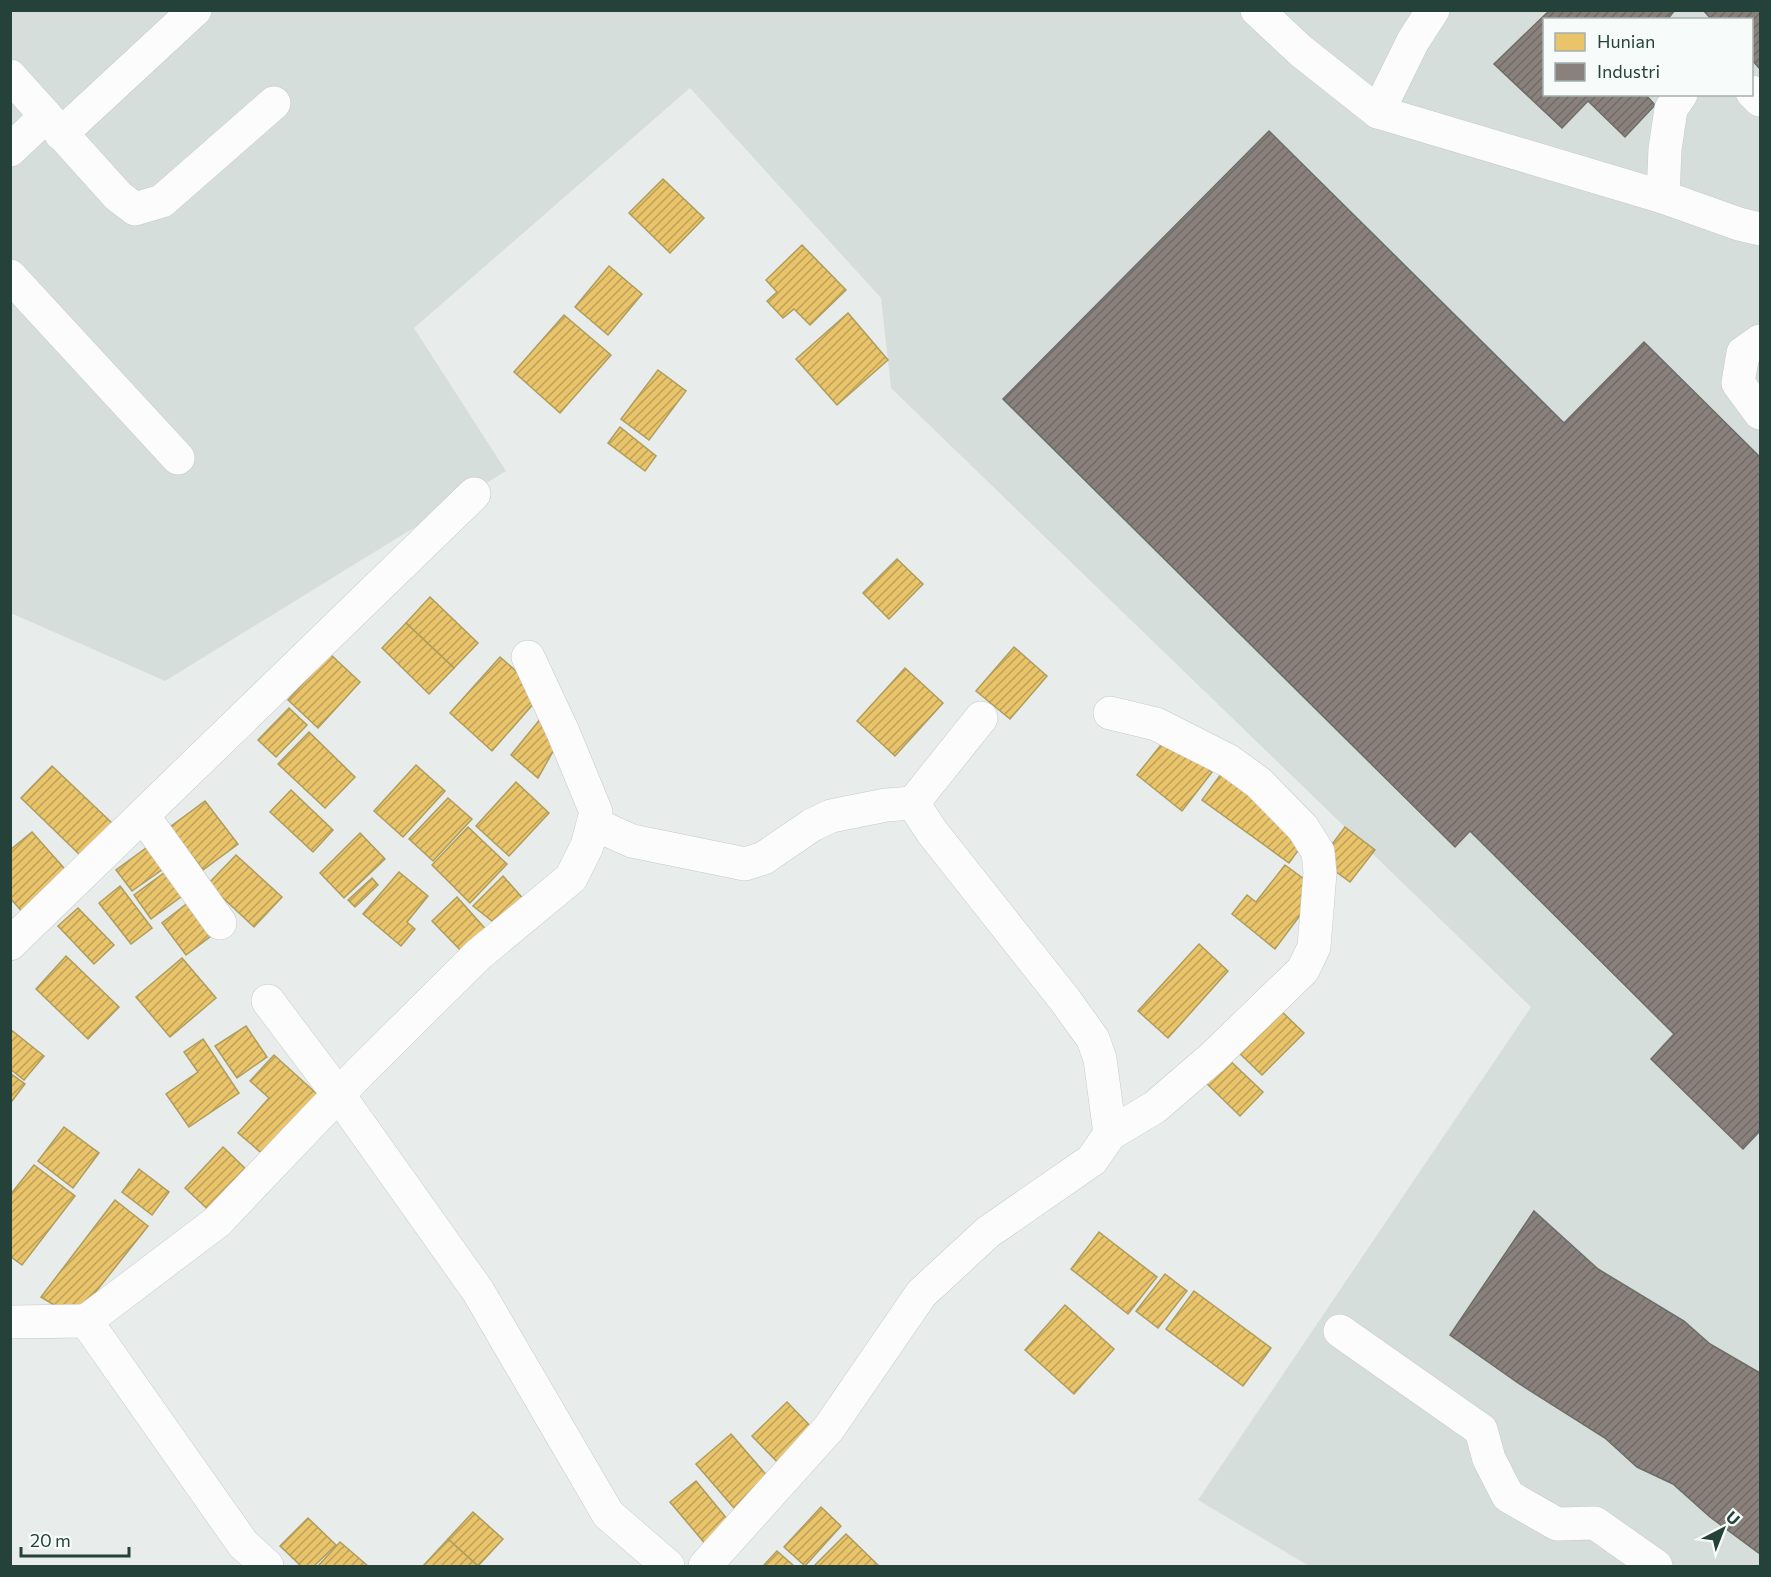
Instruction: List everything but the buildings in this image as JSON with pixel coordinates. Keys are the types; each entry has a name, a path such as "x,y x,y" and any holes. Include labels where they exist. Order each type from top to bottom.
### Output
{"street":[{"path":"10,150 53,125 195,10"},
{"path":"1257,10 1301,51 1378,112 1663,197 1739,224 1761,229"},
{"path":"1378,112 1413,41 1433,10"},
{"path":"10,76 118,196 135,209 162,201 274,103"},
{"path":"1663,197 1665,149 1671,109 1680,96"},
{"path":"10,276 178,458"},
{"path":"1761,341 1743,353 1738,383 1761,413"},
{"path":"10,944 144,817 192,767 474,494"},
{"path":"10,1322 86,1321 217,1222 338,1094 478,955 571,878 587,846 596,812 563,732 528,657"},
{"path":"705,1566 830,1428 921,1294 988,1232 1092,1160 1110,1134 1155,1107 1213,1057 1303,970 1314,947 1320,873 1318,852 1303,828 1259,783 1229,761 1156,724 1110,713"},
{"path":"594,824 632,841 746,864 764,858 812,825 831,816 886,805 913,803 981,718"},
{"path":"913,803 932,832 1065,1000 1093,1039 1102,1067 1110,1134"},
{"path":"144,817 220,923"},
{"path":"268,1001 338,1094 478,1291 608,1514 668,1566"},
{"path":"86,1321 243,1544 267,1566"},
{"path":"1340,1331 1481,1430 1489,1459 1508,1496 1557,1524 1595,1523 1656,1566"}],"shaded area":[{"path":"11,11 1760,11 1760,1566 1309,1566 1198,1500 1531,1007 891,388 881,298 690,88 414,328 506,471 165,681 11,615"}]}
